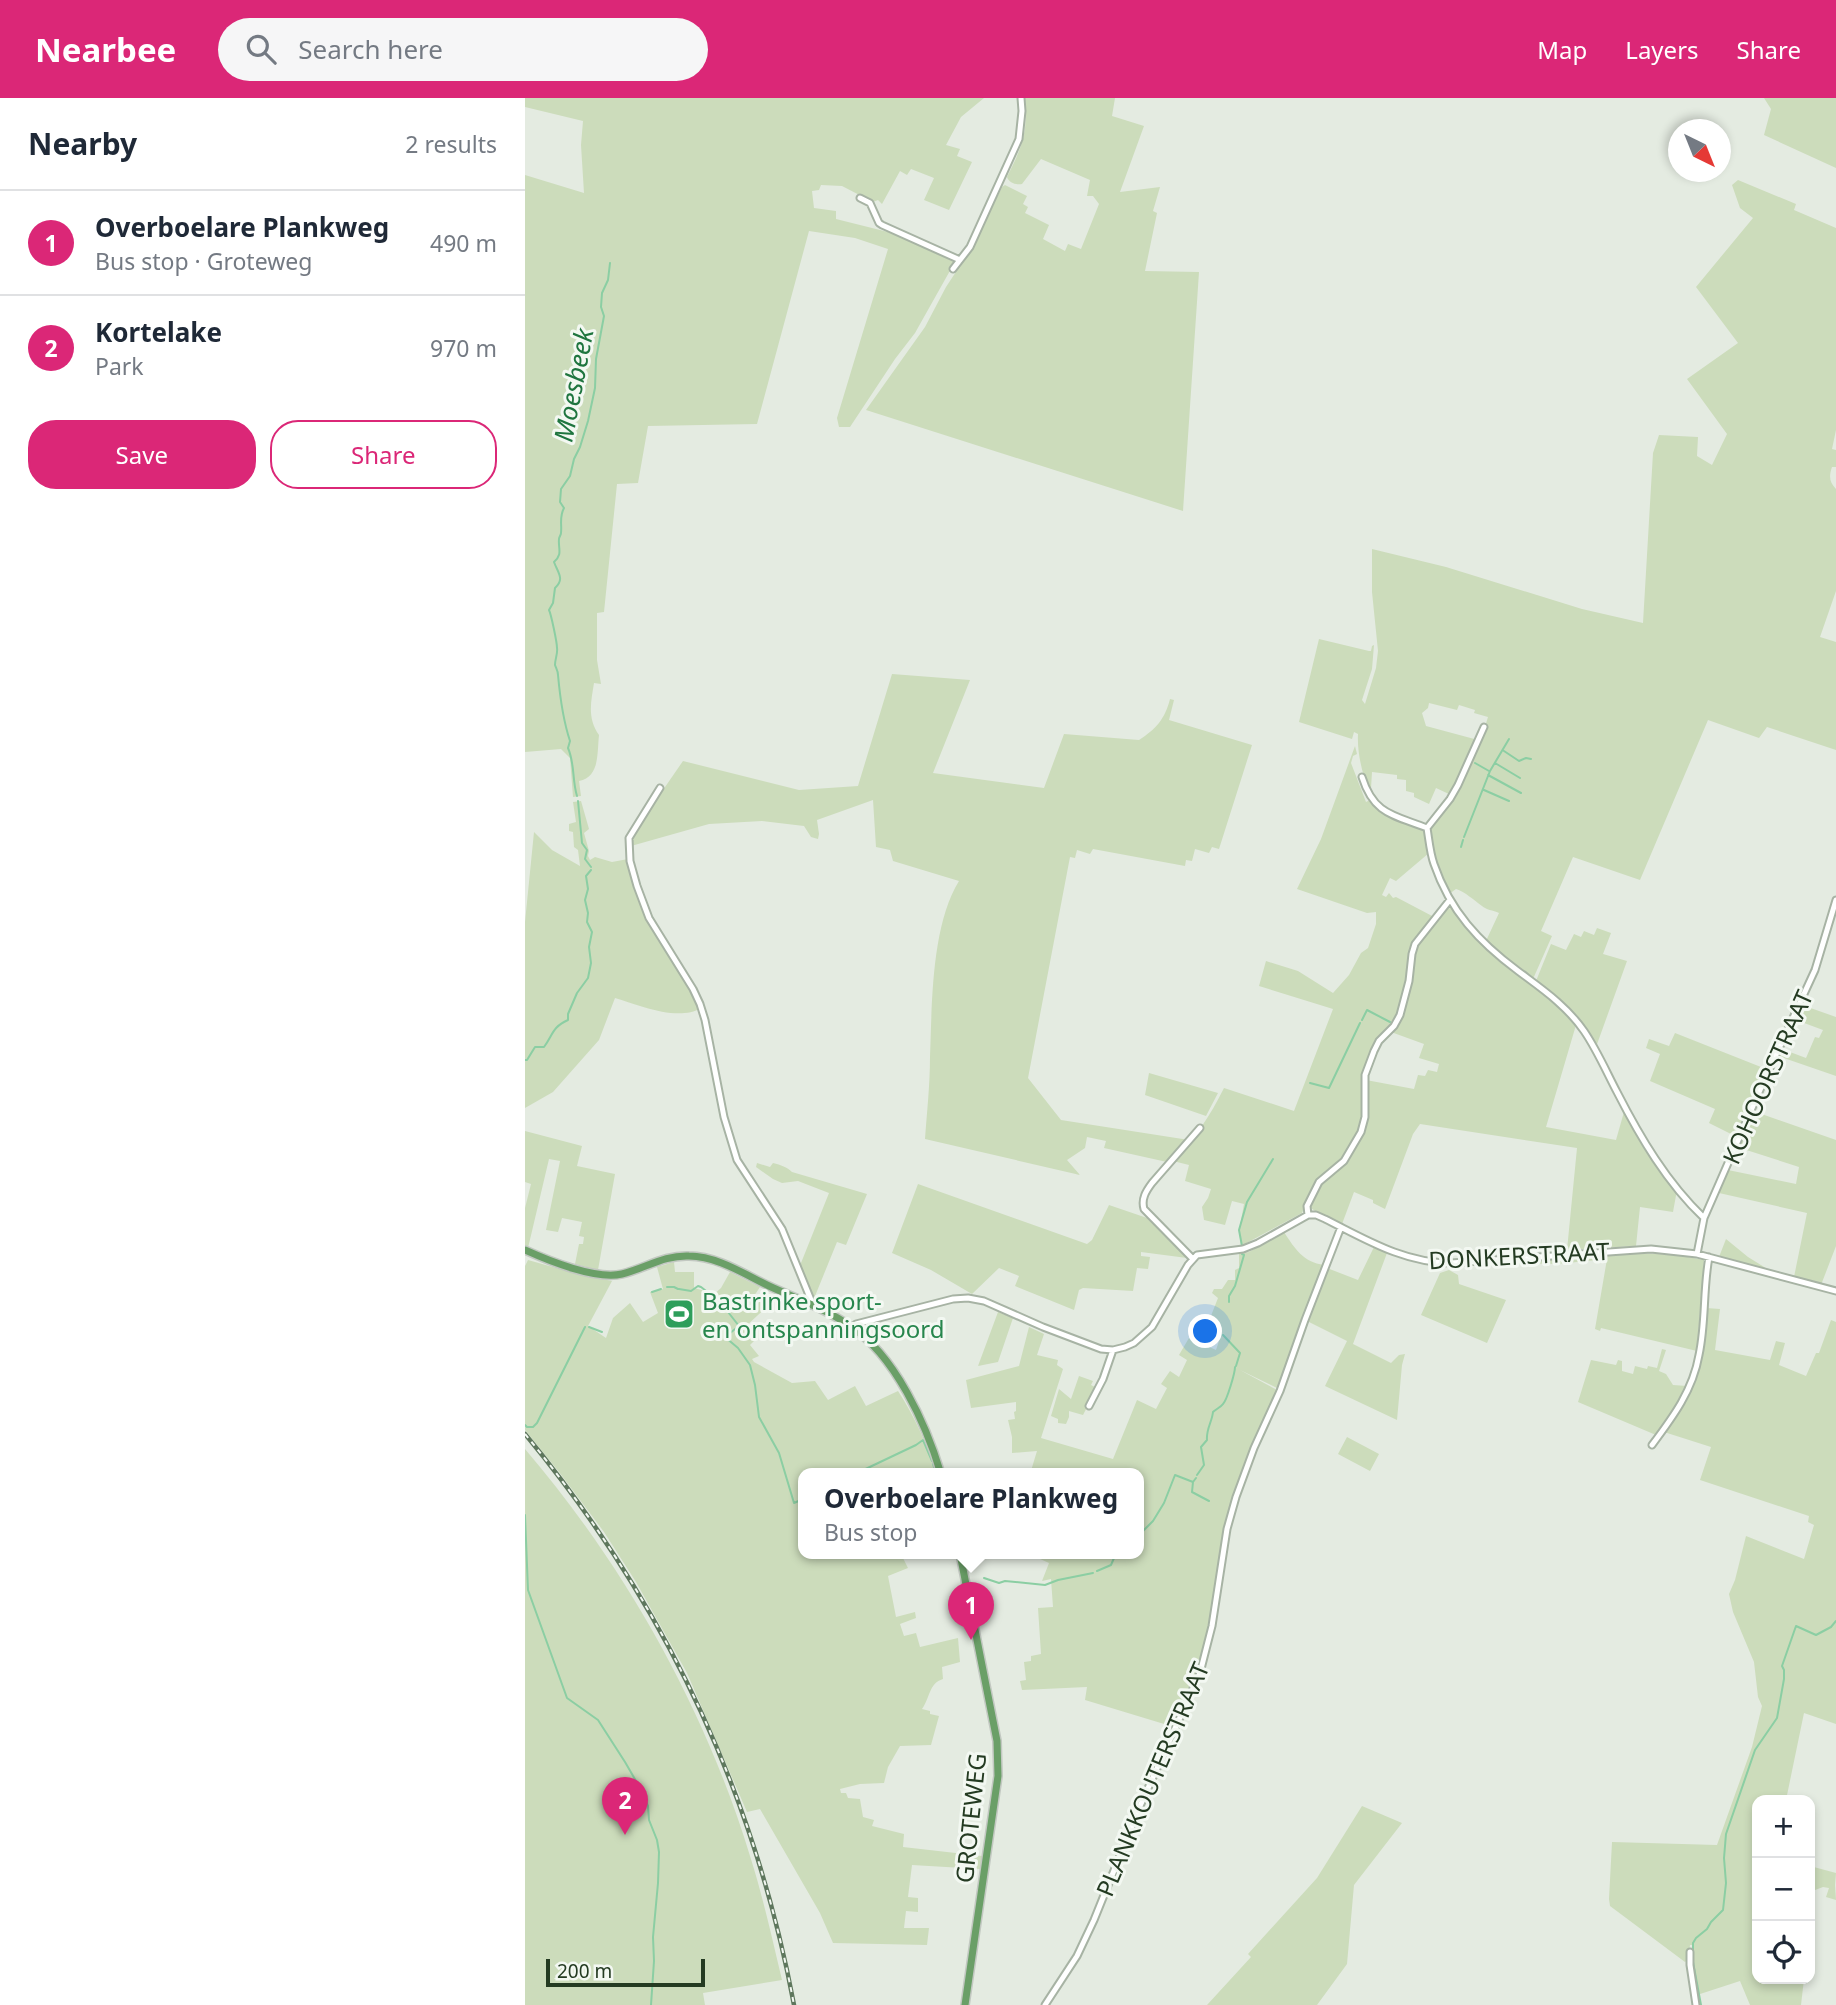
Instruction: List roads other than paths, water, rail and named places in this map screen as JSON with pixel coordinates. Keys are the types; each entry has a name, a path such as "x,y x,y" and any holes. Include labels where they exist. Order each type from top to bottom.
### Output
{"main road":[{"path":"525,1250 555,1263 610,1275 664,1258 690,1255 701,1257 731,1268 853,1327 875,1348 899,1380 932,1446 939,1468"},
{"name":"GROTEWEG","path":"961,1559 991,1704 999,1760 965,2005"}],"street":[{"path":"954,269 970,247 1015,148 1021,129 1021,98"},
{"path":"860,198 870,203 882,225 960,260"},
{"path":"1484,727 1467,768 1450,799 1427,828 1434,866 1449,901 1485,945 1552,996 1571,1014 1595,1050 1650,1150 1683,1195 1704,1218"},
{"path":"1362,777 1369,794 1382,810 1427,828"},
{"path":"660,788 629,838 630,861 637,887 649,918 701,1004 724,1117 734,1151 745,1174 782,1229 811,1300 809,1305"},
{"name":"KOHOORSTRAAT","path":"1697,1254 1704,1218 1762,1083 1815,970 1836,900"},
{"path":"853,1327 953,1299 976,1298 1101,1349 1112,1350 1134,1343 1153,1328 1192,1258 1251,1246 1308,1215 1307,1206 1315,1189 1324,1176 1344,1161 1361,1132 1365,1117 1365,1075 1374,1051 1400,1015 1415,944 1449,901"},
{"path":"1192,1258 1144,1209 1143,1202 1147,1191 1200,1128"},
{"name":"DONKERSTRAAT","path":"1308,1215 1316,1215 1393,1252 1433,1262 1650,1249 1697,1254 1836,1291"},
{"name":"PLANKKOUTERSTRAAT","path":"1045,2005 1071,1965 1094,1920 1140,1806 1200,1673 1212,1626 1227,1529 1236,1497 1254,1448 1280,1391 1341,1227"},
{"path":"1652,1445 1674,1415 1693,1379 1700,1354 1709,1257"},
{"path":"1089,1406 1103,1379 1112,1350"},
{"path":"1690,1952 1696,2005"}],"waterway":[{"name":"Moesbeek","path":"577,796 568,748 570,741 555,665 556,640 549,610 560,579 554,562 559,554 564,508 560,502 561,489 570,476 588,421 604,316 601,307 602,293 608,280 610,263"},
{"path":"1464,837 1490,771 1509,739"},
{"path":"1504,751 1519,761 1531,759"},
{"path":"1475,763 1489,771"},
{"path":"1495,763 1520,778"},
{"path":"1488,775 1521,793"},
{"path":"1484,790 1509,801"},
{"path":"578,801 582,843 587,850 585,859 591,867"},
{"path":"1461,847 1463,840"},
{"name":"Moesbeek","path":"525,1060 535,1047 544,1047 556,1028 568,1020 577,993 588,978 592,932 587,922 585,900 588,889 586,876 591,870"},
{"path":"1362,1020 1367,1010 1390,1022"},
{"path":"1310,1083 1329,1088 1360,1023"},
{"path":"1242,1246 1239,1230 1247,1202 1273,1159"},
{"path":"1229,1302 1244,1255 1242,1254"},
{"path":"667,1287 678,1289"},
{"path":"679,1289 691,1291 701,1287 727,1310"},
{"path":"652,1292 661,1289"},
{"path":"728,1312 739,1326 725,1337 738,1348 750,1365 759,1417 779,1453 794,1503 798,1501"},
{"path":"525,1425 533,1427 537,1423 585,1327"},
{"path":"589,1327 602,1332"},
{"path":"1223,1335 1240,1353 1236,1366"},
{"path":"1197,1475 1204,1465 1201,1447 1207,1440 1213,1412 1225,1402 1235,1367"},
{"path":"868,1468 923,1440 932,1461"},
{"path":"933,1464 934,1468"},
{"path":"1144,1530 1164,1503 1175,1475 1193,1482 1196,1478"},
{"path":"1193,1482 1192,1492 1209,1501"},
{"path":"525,1515 528,1590 567,1698 598,1720 625,1762 643,1793 657,1840 658,1883 651,2005"},
{"path":"1097,1571 1111,1565 1114,1559"},
{"path":"984,1578 999,1583 1005,1581 1045,1585 1093,1573"},
{"path":"1701,2005 1693,1962 1693,1943 1723,1910 1726,1834 1755,1750 1777,1718 1784,1679 1782,1666 1796,1626 1816,1635 1836,1621"}],"railway":[{"path":"525,1434 575,1498 620,1564 661,1632 697,1702 755,1849 777,1926 794,2005"}],"place":[{"name":"Bastrinke sport- en ontspanningsoord","path":"679,1314"},
{"name":"Overboelare Plankweg","path":"971,1640"},
{"name":"Kortelake","path":"625,1835"}]}
